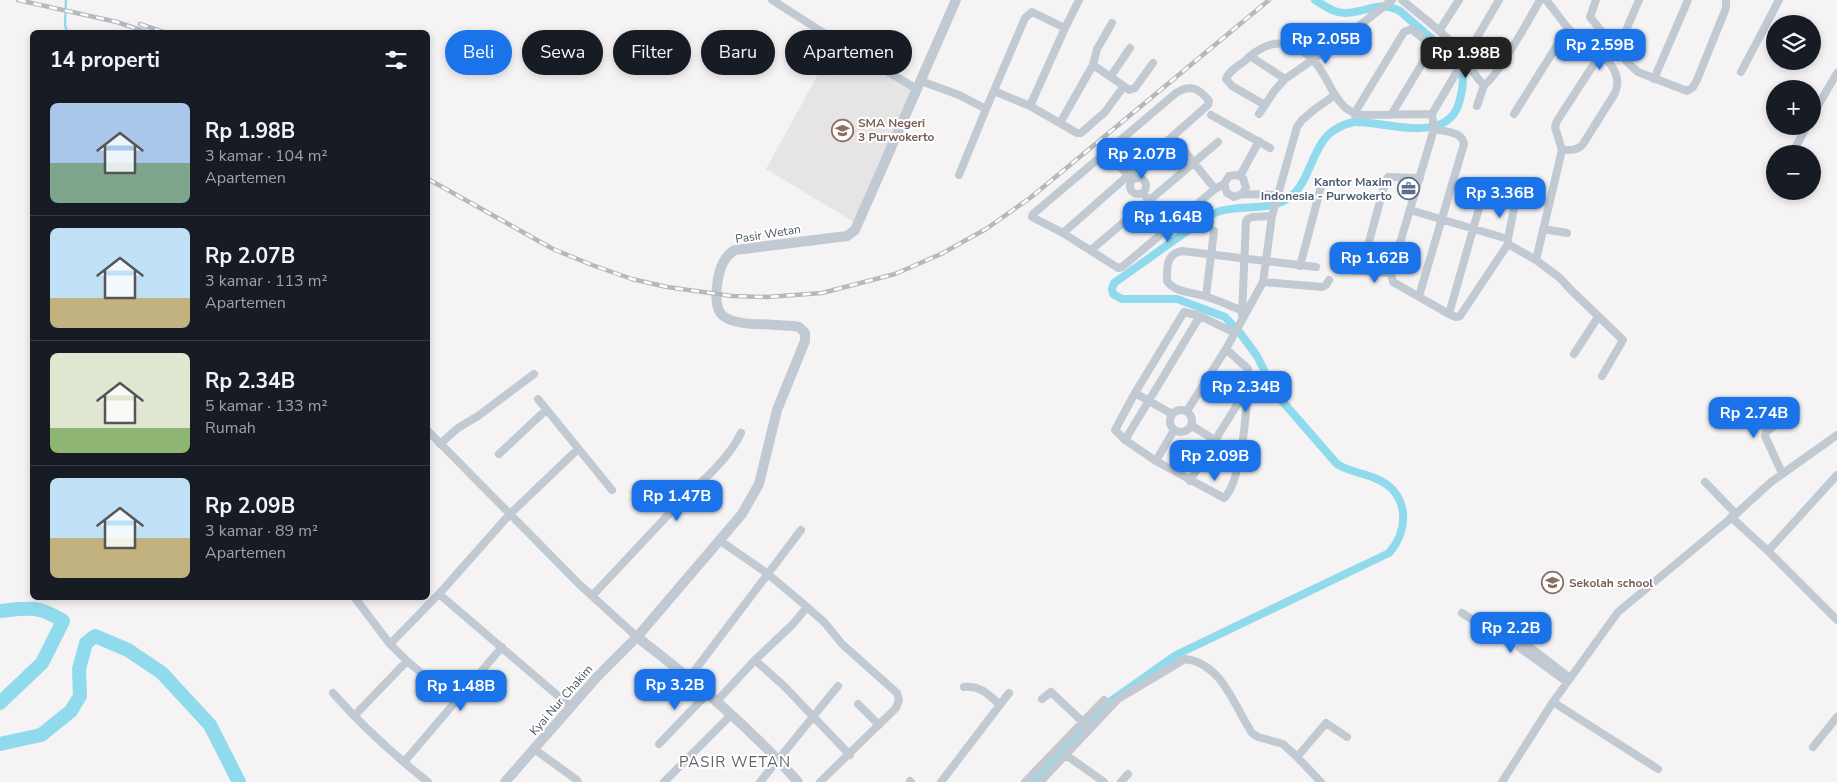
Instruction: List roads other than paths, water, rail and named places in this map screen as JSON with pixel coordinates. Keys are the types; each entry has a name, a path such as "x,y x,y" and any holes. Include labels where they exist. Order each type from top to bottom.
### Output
{"street":[{"path":"772,0 849,49 919,85 960,95 986,109"},
{"name":"Pasir Wetan","path":"636,637 742,514 759,484 777,410 803,345 804,331 793,326 735,323 726,319 721,314 717,302 722,262 735,250 847,236 855,230 956,0"},
{"path":"1030,106 1079,0"},
{"path":"1259,114 1285,79 1314,60 1392,0"},
{"path":"1402,0 1439,31 1464,58 1484,85"},
{"path":"1439,31 1459,0"},
{"path":"1500,0 1464,58 1432,116 1434,128 1391,273 1393,282 1449,314 1456,317 1462,315 1508,242 1515,203"},
{"path":"1477,106 1484,85 1488,83 1500,66 1540,0"},
{"path":"1546,0 1568,28 1601,54 1615,74 1617,88 1584,144 1573,150 1562,150"},
{"path":"1596,0 1590,17 1627,62 1638,72 1682,90 1690,90 1693,87 1726,8 1726,0"},
{"path":"1618,49 1638,0"},
{"path":"1654,79 1688,0"},
{"path":"1741,72 1779,0"},
{"path":"959,175 1025,18 1032,12 1065,28"},
{"path":"1060,123 1093,64 1097,49 1112,23"},
{"path":"1514,114 1568,28"},
{"path":"1354,114 1404,32 1411,30 1428,42 1431,49 1391,116"},
{"path":"1265,105 1232,86 1226,79 1230,73 1259,48 1279,42 1301,50 1314,60 1345,109 1354,114 1432,116"},
{"path":"1111,76 1130,48"},
{"path":"1536,260 1562,150 1555,127 1556,121 1601,54"},
{"path":"1250,56 1285,79"},
{"path":"1093,64 1130,90 1135,88 1153,63"},
{"path":"1821,100 1837,72"},
{"path":"994,90 1030,106 1076,133 1081,133 1105,112 1124,86"},
{"path":"1063,233 1131,178 1208,105 1209,101 1198,89 1188,88 1176,93 1032,215 1118,268 1215,189 1224,184 1229,176 1240,176"},
{"path":"1187,411 1226,349 1263,282 1272,216 1297,127 1315,109 1335,95"},
{"path":"1211,115 1270,148"},
{"path":"1419,296 1464,144 1463,138 1460,135 1434,128"},
{"path":"1173,137 1215,189"},
{"path":"1240,176 1259,141"},
{"path":"1091,250 1218,142"},
{"path":"1106,152 1131,178"},
{"path":"1240,176 1246,184 1242,194"},
{"path":"1361,271 1385,182 1388,177 1420,178"},
{"path":"1131,178 1130,185 1132,191 1138,194 1143,192 1170,227"},
{"path":"1300,266 1322,183"},
{"path":"1224,184 1230,196 1242,194 1277,200"},
{"path":"1449,314 1483,194"},
{"path":"1410,210 1474,229 1508,242 1560,278 1623,340 1602,376"},
{"path":"1238,326 1245,259 1246,221 1252,217 1272,216"},
{"path":"1543,229 1567,233"},
{"path":"1206,296 1214,231"},
{"path":"1241,310 1206,296 1178,289 1169,284 1167,281 1167,266 1174,252 1211,254 1316,268"},
{"path":"1347,270 1391,273"},
{"path":"1263,282 1322,287 1329,280"},
{"path":"1226,349 1248,369 1248,387 1245,426 1236,475 1226,497 1222,498 1156,461 1125,440 1115,428 1184,312 1238,326"},
{"path":"1125,440 1200,316"},
{"path":"1574,354 1598,317"},
{"path":"440,444 458,428 478,416 534,374"},
{"path":"1190,481 1248,387"},
{"path":"1135,393 1172,414"},
{"path":"538,399 612,490"},
{"path":"1180,409 1187,411 1192,416 1192,426 1185,432 1174,430 1170,423 1172,414 1180,409"},
{"path":"499,454 546,410"},
{"path":"1782,473 1765,436 1766,432 1785,418"},
{"path":"1192,426 1215,440"},
{"path":"1156,461 1174,430"},
{"path":"430,433 509,515 592,596 636,637 689,678 731,715 779,759 798,782"},
{"path":"592,596 683,499 698,486 736,443 741,433"},
{"path":"1502,782 1569,680 1618,612 1782,473 1837,435"},
{"path":"390,644 439,594 509,515 578,448"},
{"path":"1768,551 1837,475"},
{"path":"1705,482 1733,515 1837,620"},
{"path":"689,678 801,530"},
{"path":"719,540 768,574 807,606 825,623 842,644 897,693 899,700 896,708 850,755 820,782"},
{"path":"439,594 571,707"},
{"path":"357,600 390,644 407,661 456,702"},
{"path":"716,702 754,660 794,624 807,606"},
{"path":"1462,613 1510,643 1515,638 1518,638 1569,680"},
{"name":"Kyai Nur Chakim","path":"505,782 636,637"},
{"path":"404,762 502,647"},
{"path":"1520,648 1569,680"},
{"path":"1025,782 1086,725 1118,699 1180,660 1188,659 1205,666 1228,689 1252,733 1258,737 1283,744 1321,782"},
{"path":"754,660 784,686 850,755"},
{"path":"354,716 407,661"},
{"path":"760,782 838,686"},
{"path":"964,687 978,687 1000,705"},
{"path":"1042,699 1051,691 1086,725"},
{"path":"333,693 354,716 428,782"},
{"path":"941,782 1009,693"},
{"path":"659,744 707,694"},
{"path":"1040,782 1066,755 1104,700"},
{"path":"1554,702 1658,769"},
{"path":"858,704 879,725"},
{"path":"664,782 731,715"},
{"path":"1813,747 1837,717"},
{"path":"1297,757 1326,723 1347,737"},
{"path":"534,749 578,782"},
{"path":"1066,755 1104,782"},
{"path":"1121,782 1128,774"}],"waterway":[{"path":"66,0 66,30"},
{"path":"1034,782 1108,703 1176,655 1389,553 1396,544 1400,533 1403,523 1403,512 1395,493 1388,485 1377,479 1346,469 1337,464 1276,394 1257,356 1225,317 1177,299 1122,299 1113,294 1112,289 1114,283 1212,214 1229,209 1274,205 1290,197 1303,182 1322,143 1328,135 1338,128 1354,122 1399,127 1431,127 1444,123 1454,114 1460,99 1463,81 1458,68 1444,50 1400,11 1393,8 1373,7 1343,13 1330,9 1315,0"},
{"path":"0,611 33,609 47,612 63,621 42,663 0,703"},
{"path":"0,744 41,735 71,711 80,696 79,669 86,643 95,636 128,650 162,673 210,725 239,782"}],"railway":[{"path":"18,0 117,22 140,30"},
{"path":"430,180 553,249 632,279 667,287 732,296 767,297 822,293 895,274 941,254 986,229 1030,198 1269,0"},
{"path":"140,24 157,30"}],"place":[{"name":"SMA Negeri 3 Purwokerto","path":"842,130"},
{"name":"Kantor Maxim Indonesia - Purwokerto","path":"1408,189"},
{"name":"Sekolah school","path":"1553,583"}],"district":[{"name":"PASIR WETAN","path":"735,762"}]}
